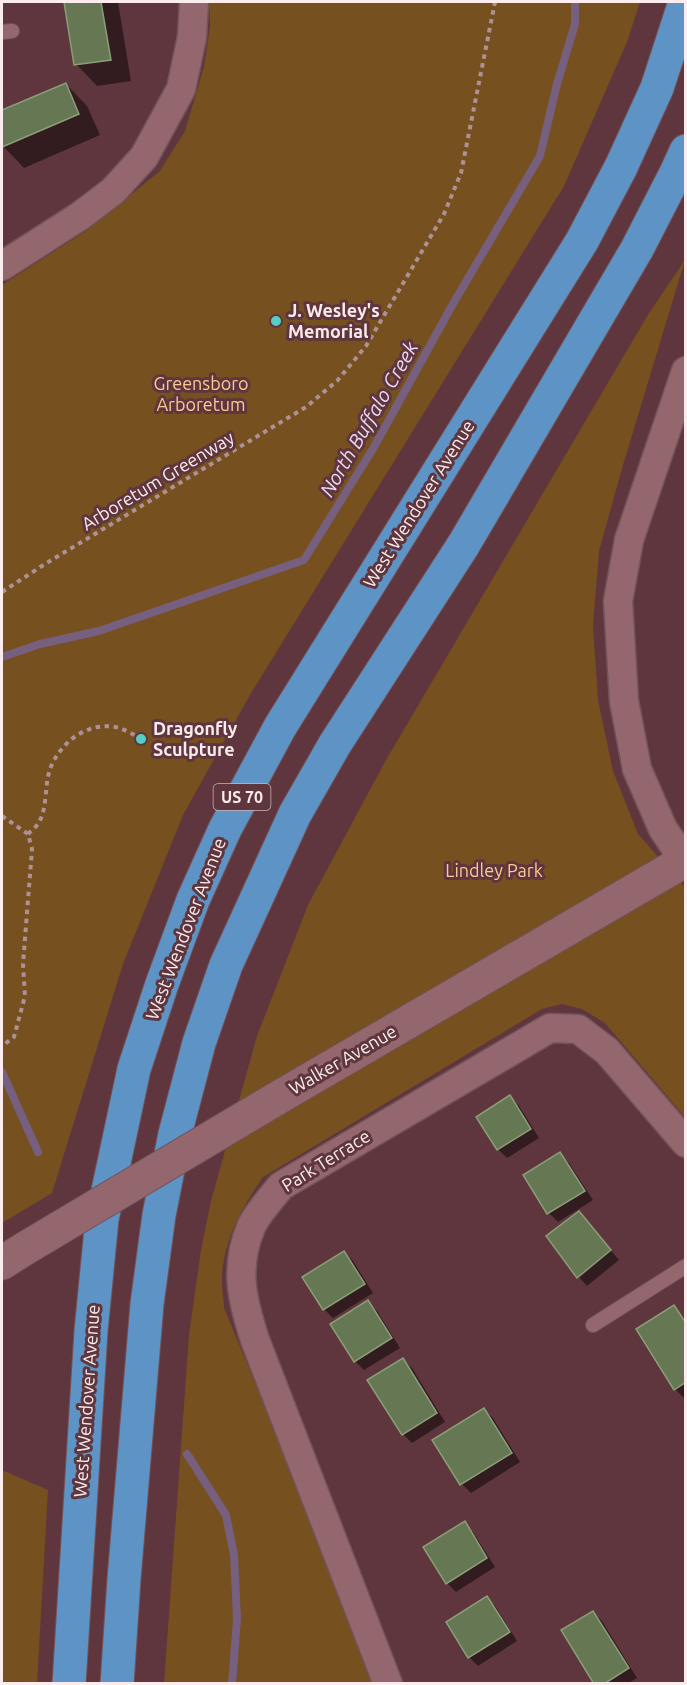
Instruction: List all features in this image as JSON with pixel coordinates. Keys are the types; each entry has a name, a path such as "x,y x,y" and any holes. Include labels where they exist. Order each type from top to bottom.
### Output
{"highway":[{"name":"West Wendover Avenue","path":"69,1683 91,1331 102,1219 134,1069 162,984 194,900 225,829 280,727 582,241 612,186 657,88 685,2"},
{"name":"US 70","path":"117,1683 123,1579 146,1316 159,1215 199,1043 226,965 295,814 334,744 476,524 637,249 686,151"}],"street":[{"path":"2,266 97,204 113,191 144,157 181,89 192,37 194,2"},
{"path":"685,861 663,829 637,769 624,701 618,601 629,540 686,370"},
{"name":"Walker Avenue","path":"13,1256 281,1096 685,861"},
{"name":"Park Terrace","path":"388,1683 255,1340 244,1304 240,1266 251,1226 281,1186 550,1028 578,1029 607,1051 686,1143"}],"lane":[{"path":"593,1325 686,1266"}],"path":[{"name":"Arboretum Greenway","path":"2,592 298,413 337,381 366,346 444,214 461,173 495,2"},
{"path":"28,834 38,825 50,770 60,751 78,733 95,727 116,727 137,736"},
{"path":"2,816 28,834 32,849 23,964 25,996 14,1037 2,1046"}],"green space":[{"name":"Greensboro Arboretum","path":"209,2 640,2 627,42 564,186 251,693 183,815 123,964 52,1193 2,1223 2,285 86,231 160,171 185,131 204,67 210,26"},
{"name":"Lindley Park","path":"685,260 599,551 593,626 598,700 613,771 638,834 685,887 685,1117 605,1023 582,1009 562,1004 542,1009 263,1177 236,1223 227,1248 222,1279 224,1308 337,1578 376,1683 164,1684 189,1335 201,1250 211,1201 257,1036 308,905 386,760 649,313"},
{"path":"2,1470 48,1490 37,1683 2,1683"}],"building":[{"path":"64,2 101,2 111,60 74,65"},
{"path":"66,83 79,114 2,147 2,110"},
{"path":"510,1095 531,1129 497,1150 476,1117"},
{"path":"560,1152 585,1191 547,1214 523,1175"},
{"path":"579,1211 611,1250 577,1278 546,1236"},
{"path":"344,1251 365,1284 323,1310 302,1277"},
{"path":"368,1300 392,1338 354,1362 330,1324"},
{"path":"674,1305 686,1323 686,1382 674,1390 636,1329"},
{"path":"403,1358 437,1413 402,1435 367,1380"},
{"path":"484,1408 512,1453 460,1485 432,1440"},
{"path":"465,1521 487,1558 446,1584 423,1547"},
{"path":"487,1596 510,1632 468,1658 446,1622"},
{"path":"593,1611 629,1668 604,1684 594,1684 561,1630"}],"waterway":[{"name":"North Buffalo Creek","path":"2,657 40,644 99,631 304,560 374,447 454,302 540,156 557,84 575,24 575,2"},
{"name":"North Buffalo Creek","path":"2,1072 38,1152"},
{"name":"North Buffalo Creek","path":"187,1454 226,1515 234,1555 237,1619 232,1684"}],"place":[{"name":"J. Wesley's Memorial","path":"276,321"},
{"name":"Dragonfly Sculpture","path":"141,739"}]}
